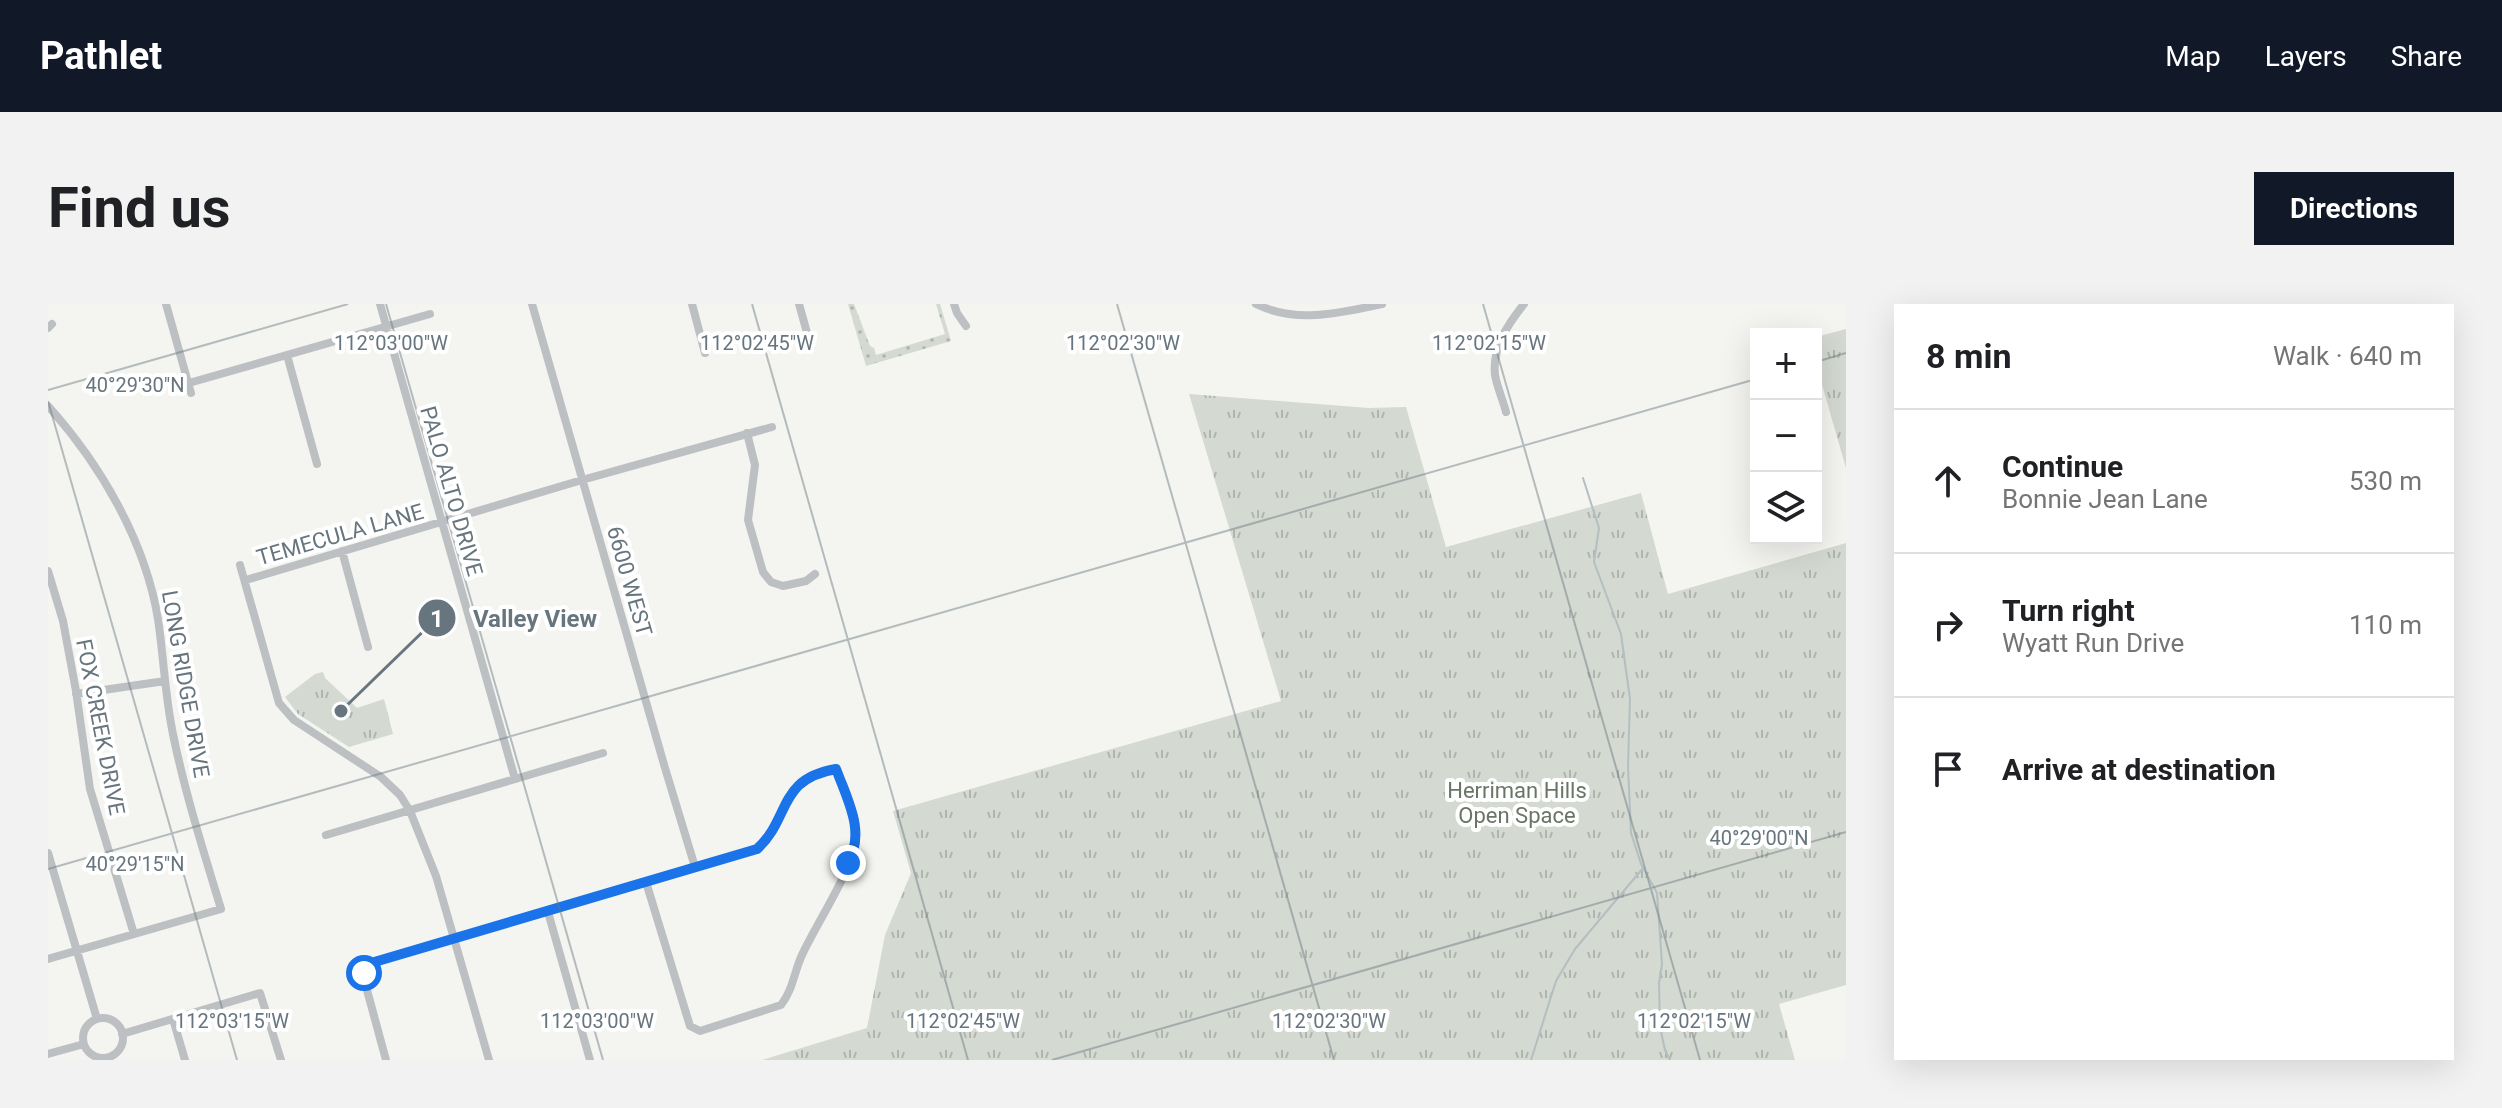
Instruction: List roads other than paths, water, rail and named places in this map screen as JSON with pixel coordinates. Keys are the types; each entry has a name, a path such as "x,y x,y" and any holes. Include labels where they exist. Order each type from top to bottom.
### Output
{"street":[{"path":"166,304 190,388 287,355 430,314"},
{"name":"PALO ALTO DRIVE","path":"380,304 515,779"},
{"name":"6600 WEST","path":"532,304 695,867"},
{"path":"692,304 705,353"},
{"path":"799,304 811,347"},
{"path":"954,304 966,326"},
{"path":"1256,304 1280,312 1325,316 1382,304"},
{"path":"1506,412 1495,374 1499,343 1524,304"},
{"path":"287,355 317,464"},
{"name":"LONG RIDGE DRIVE","path":"48,406 77,438 104,479 148,576 158,617 173,738 221,909 48,959"},
{"name":"TEMECULA LANE","path":"246,580 772,427"},
{"path":"747,433 755,465 748,515 763,572 771,582 783,586 806,581 815,574"},
{"path":"342,551 368,647"},
{"path":"240,565 279,703 294,720 381,777 400,795 410,811 436,876 489,1060"},
{"name":"FOX CREEK DRIVE","path":"48,571 63,621 90,789 134,934"},
{"path":"76,694 165,681"},
{"path":"326,835 603,753"},
{"path":"386,1060 364,979 366,968 371,963 757,849 767,838 795,787 809,778 836,769 854,820 854,854 802,955 793,986 781,1005 700,1031 694,1030 687,1021 646,882"},
{"path":"48,853 97,1019"},
{"path":"548,912 590,1060"},
{"path":"122,1034 260,993 281,1060"},
{"path":"97,1019 112,1020 122,1034 118,1051 107,1058 95,1056 84,1044 86,1028 97,1019"},
{"path":"173,1019 185,1060"},
{"path":"50,1060 48,1054 84,1044"}],"waterway":[{"path":"1583,478 1599,528 1594,562 1621,634 1630,699 1628,766 1631,833 1641,864 1657,893 1662,964 1660,1027 1670,1060"},
{"path":"1531,1060 1556,981 1575,949 1643,868"}],"place":[{"name":"Valley View","path":"341,711"}],"park label":[{"name":"Herriman Hills Open Space","path":"1517,802"}]}
